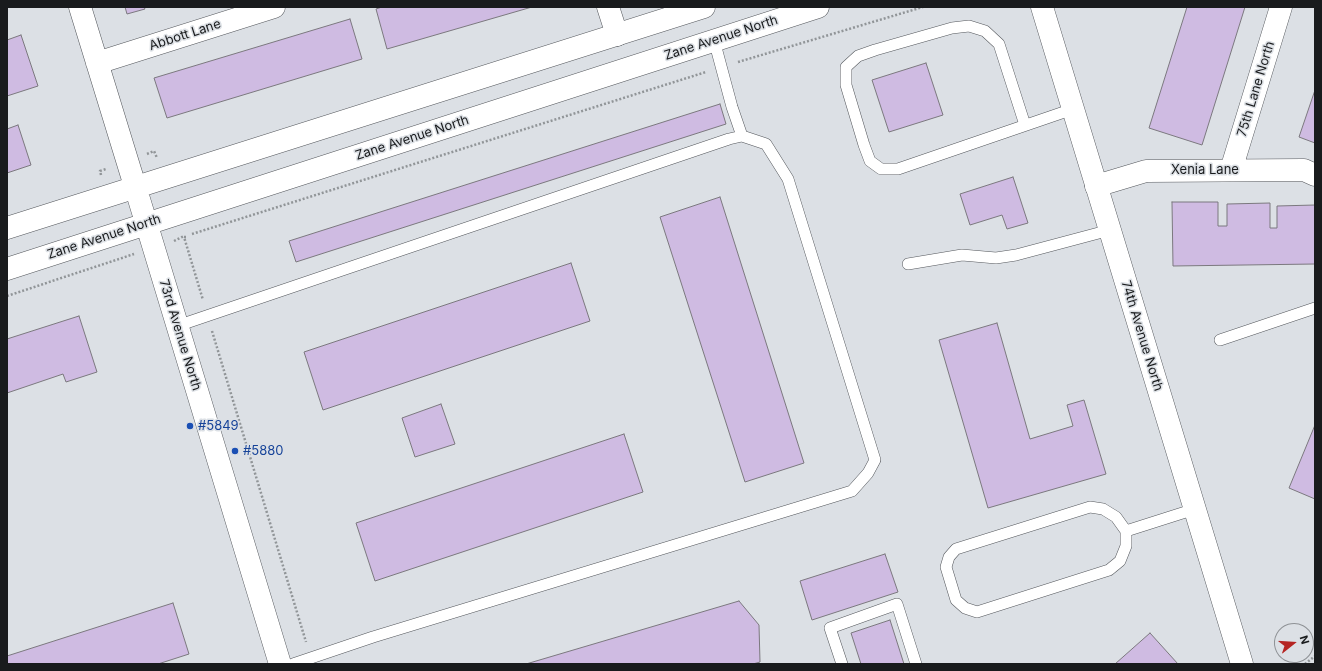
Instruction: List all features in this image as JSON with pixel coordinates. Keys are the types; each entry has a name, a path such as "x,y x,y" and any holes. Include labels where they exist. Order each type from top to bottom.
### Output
{"street":[{"name":"73rd Avenue North","path":"80,7 280,664"},
{"name":"Abbott Lane","path":"97,63 274,7"},
{"path":"608,7 617,35"},
{"path":"7,228 135,186 704,7"},
{"name":"Zane Avenue North","path":"7,269 818,7"},
{"name":"74th Avenue North","path":"1042,7 1242,664"},
{"name":"75th Lane North","path":"1231,170 1281,7"},
{"name":"Xenia Lane","path":"1096,186 1146,171 1304,170 1315,175"}],"lane":[{"path":"1025,125 999,44 985,31 969,26 952,28 858,56 846,66 846,85 864,144 870,161 881,169 898,168 1073,109"},
{"path":"714,40 742,136"},
{"path":"177,326 729,139 742,136 766,144 788,179 875,460 868,473 852,491 373,637 293,664"},
{"path":"908,264 962,256 996,258 1110,230"},
{"path":"1220,340 1315,308"},
{"path":"1090,507 1103,509 1116,517 1126,531 1126,546 1120,561 1109,570 977,612 965,608 956,600 946,567 949,557 956,549 1090,507"},
{"path":"1126,531 1195,509"},
{"path":"842,664 830,628 897,604 916,664"}],"path":[{"path":"310,658 184,237 722,67 923,7"},
{"path":"7,296 124,257"},
{"path":"1305,664 1315,656"}],"building":[{"path":"125,7 144,7 145,9 127,14"},
{"path":"382,7 532,7 387,49 376,9"},
{"path":"1187,7 1245,7 1202,145 1149,128"},
{"path":"350,19 362,59 167,118 154,78"},
{"path":"21,35 38,86 7,96 7,40"},
{"path":"926,63 943,115 889,132 872,80"},
{"path":"1315,90 1315,143 1299,137"},
{"path":"720,104 726,124 296,262 289,241"},
{"path":"18,125 31,165 7,173 7,129"},
{"path":"1013,177 1028,223 1007,229 1002,215 970,225 960,194"},
{"path":"720,197 804,463 745,482 660,217"},
{"path":"1172,202 1218,202 1218,226 1227,226 1227,204 1270,203 1270,228 1277,228 1277,206 1315,205 1315,264 1173,266"},
{"path":"571,263 590,321 323,410 304,352"},
{"path":"79,316 97,372 66,382 63,374 7,393 7,339"},
{"path":"997,323 1030,439 1073,426 1067,405 1084,400 1106,474 988,508 939,340"},
{"path":"441,404 455,444 415,457 402,418"},
{"path":"1315,425 1315,499 1289,488"},
{"path":"624,434 643,492 375,581 356,523"},
{"path":"885,554 898,592 812,620 800,581"},
{"path":"739,601 759,625 760,662 753,664 526,664"},
{"path":"173,603 189,654 158,664 7,664 7,656"},
{"path":"890,620 904,664 861,664 851,633"},
{"path":"1150,633 1178,664 1115,664"}],"place":[{"name":"#5849","path":"190,426"},
{"name":"#5880","path":"235,451"}]}
